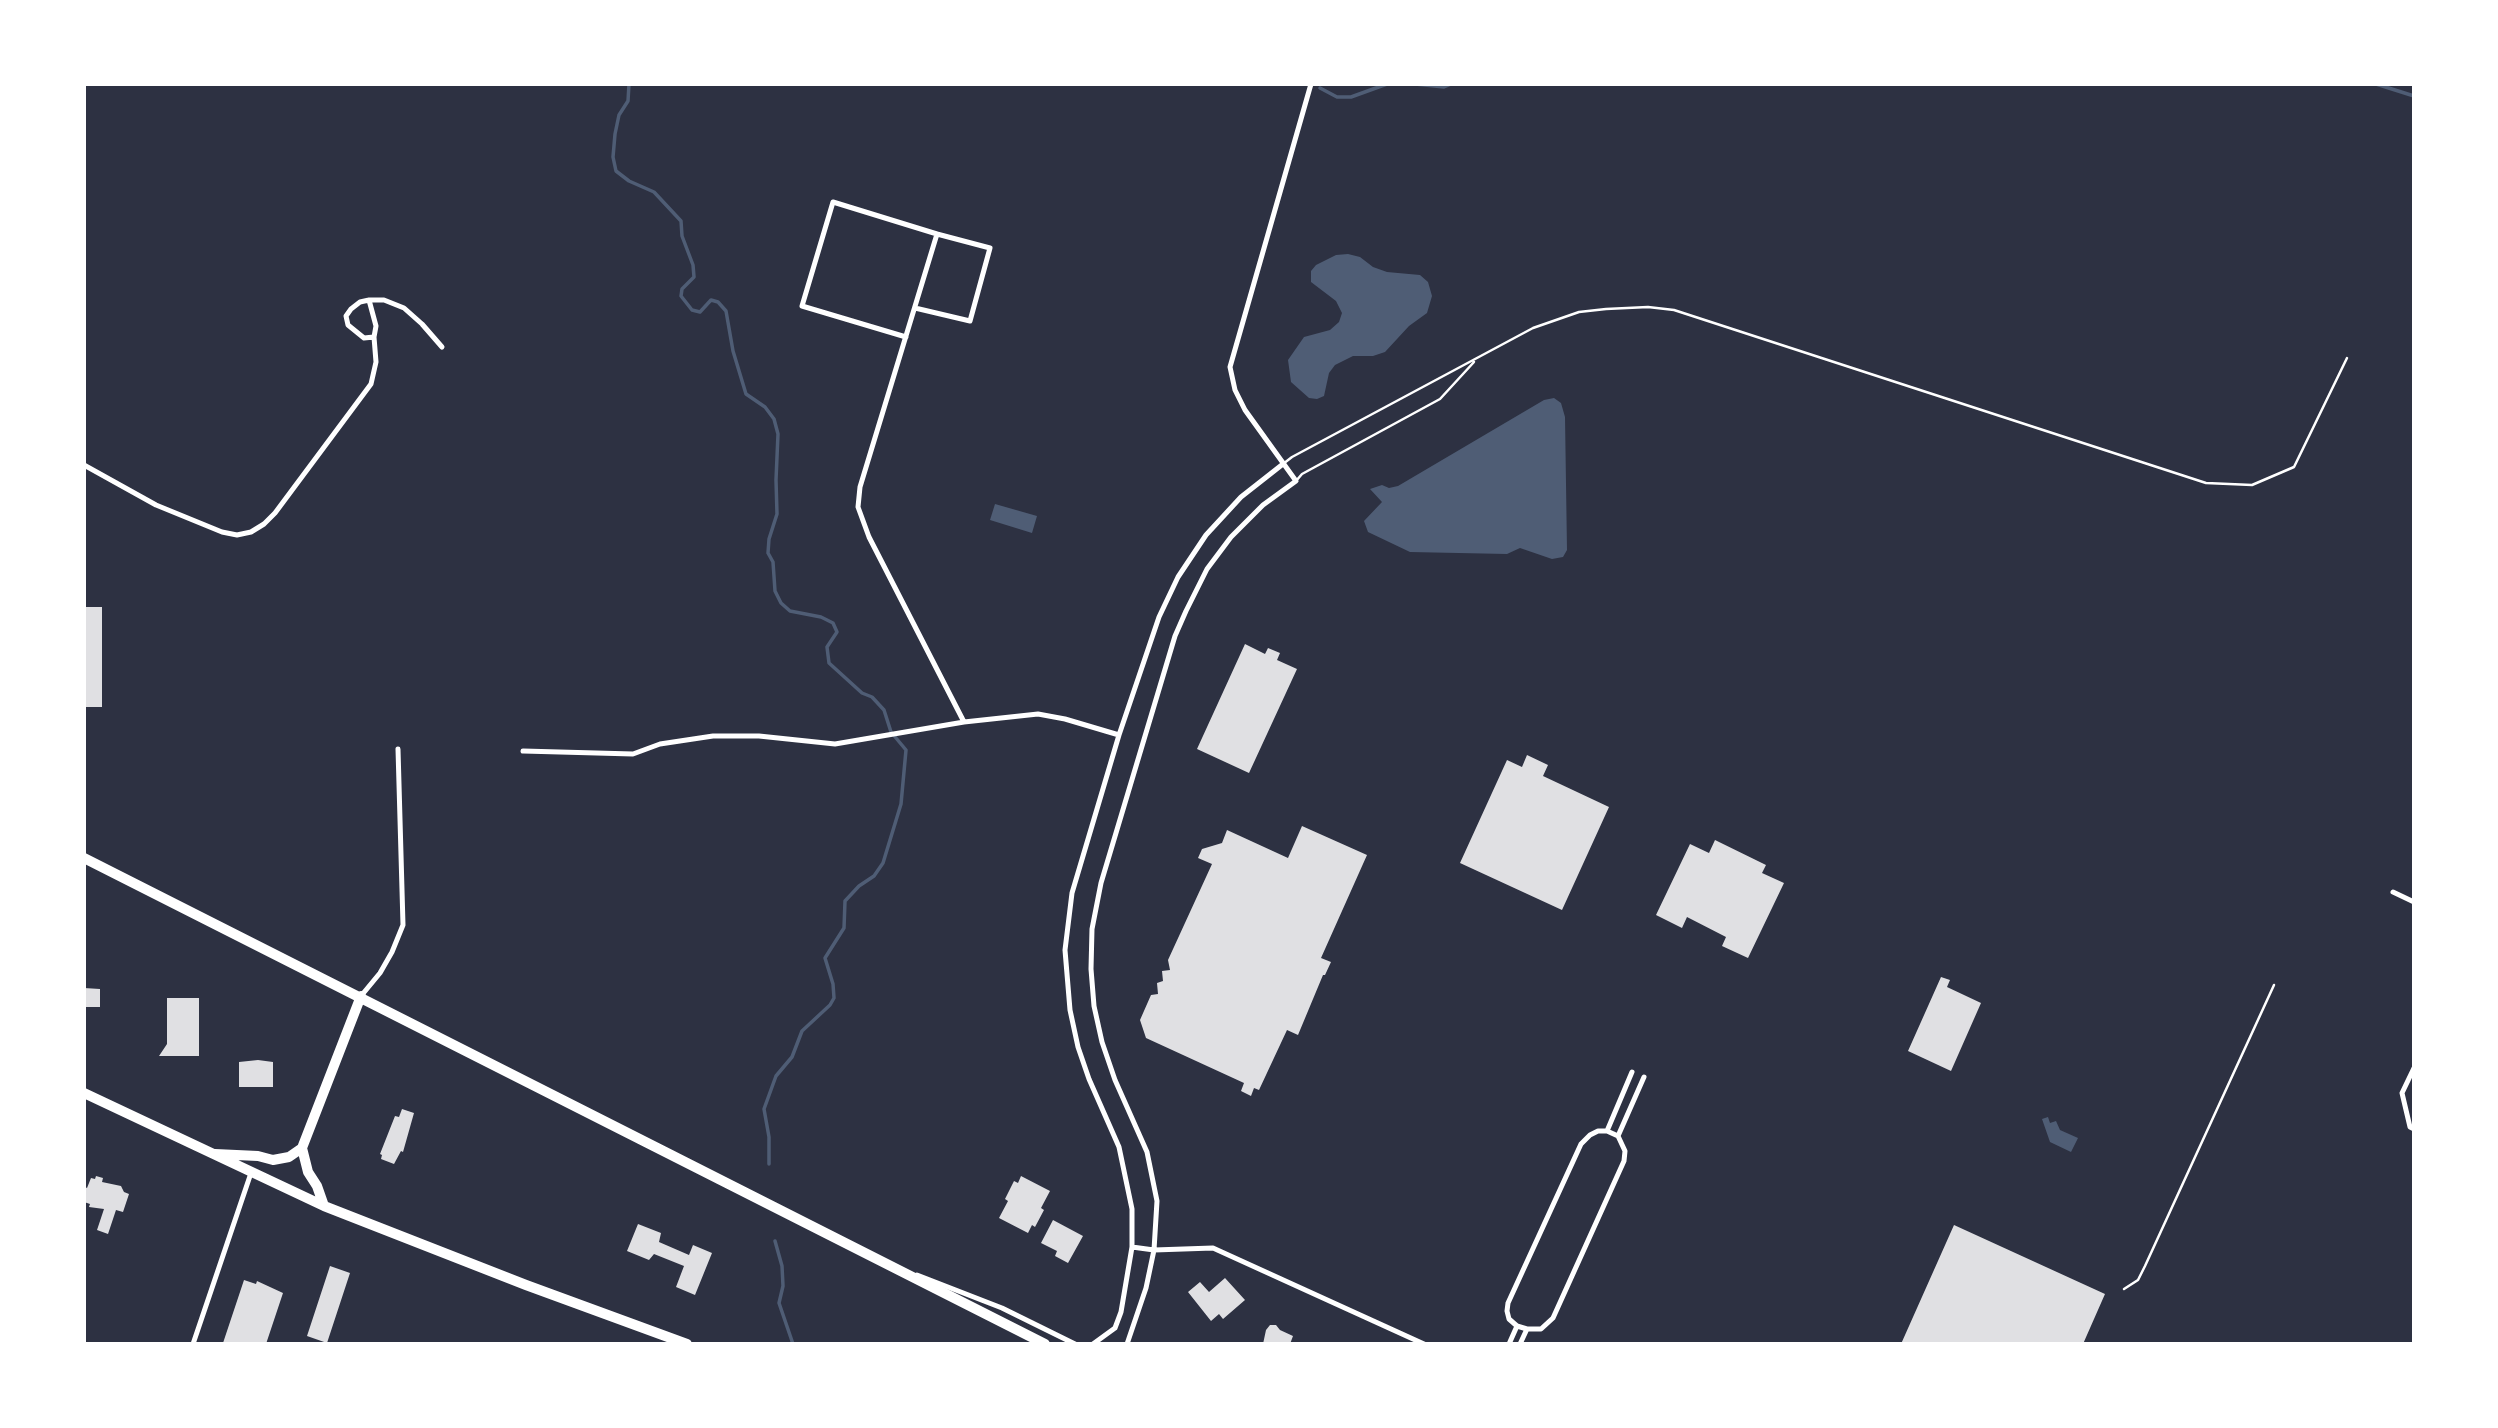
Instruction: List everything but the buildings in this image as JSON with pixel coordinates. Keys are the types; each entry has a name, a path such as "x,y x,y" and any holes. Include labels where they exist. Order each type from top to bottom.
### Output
{"highway":[{"path":"84,858 1045,1344"},
{"path":"210,1154 273,1160 289,1157 302,1148 361,996"},
{"path":"84,1093 324,1206 687,1344"},
{"path":"302,1148 308,1172 317,1186 324,1206"}],"street":[{"path":"1127,1344 1146,1288 1154,1250 1157,1201 1147,1152 1115,1080 1102,1042 1094,1006 1092,929 1101,883 1175,636 1186,611 1207,569 1231,537 1263,505 1296,481 1245,410 1234,390 1230,367 1311,84"},
{"path":"906,337 802,306 833,202 990,248 970,321 915,308"},
{"path":"937,233 860,487 858,507 869,537 964,722"},
{"path":"84,466 156,505 222,532 237,535 251,532 275,513 370,384 376,362 376,326 369,300"},
{"path":"374,337 364,338 348,325 346,316 360,302 384,300 404,307 442,347"},
{"path":"1093,1344 1115,1328 1128,1278 1132,1247 1132,1209 1119,1147 1078,1047 1066,985 1065,950 1072,893 1119,735 1159,617 1178,577 1206,535 1241,497 1283,464"},
{"path":"523,751 633,754 660,744 713,736 759,736 835,744 964,722 1038,714 1119,735"},
{"path":"361,996 380,973 403,925 398,749"},
{"path":"2393,892 2414,902"},
{"path":"2414,1068 2402,1093 2410,1127 2414,1129"},
{"path":"1607,1131 1632,1072"},
{"path":"1618,1136 1644,1077"},
{"path":"1607,1131 1618,1136 1625,1151 1625,1160 1553,1318 1541,1329 1517,1326 1509,1319 1508,1303 1581,1144 1590,1135 1607,1131"},
{"path":"193,1344 251,1173"},
{"path":"1132,1247 1154,1250 1213,1248 1424,1344"},
{"path":"886,1262 1002,1308 1074,1344"},
{"path":"1509,1344 1517,1326"},
{"path":"1520,1344 1527,1329"}],"lane":[{"path":"1283,464 1533,328 1579,312 1625,307 1674,310 2206,483 2252,485 2294,467 2347,358"},
{"path":"1296,481 1302,474 1440,399 1476,360"},
{"path":"2124,1290 2138,1280 2146,1266 2274,985"}],"water":[{"path":"1336,255 1360,257 1373,267 1387,272 1420,275 1428,282 1432,296 1427,313 1409,326 1385,352 1373,356 1353,356 1335,365 1329,373 1324,396 1309,398 1291,382 1288,360 1304,337 1330,330 1339,322 1342,313 1336,301 1311,282 1311,271 1316,265"},
{"path":"1554,398 1561,403 1565,417 1567,550 1563,557 1552,559 1520,548 1507,554 1410,552 1368,532 1364,521 1382,502 1370,489 1382,485 1389,488 1398,486 1544,400"},
{"path":"995,504 1037,516 1032,533 990,520"},
{"path":"2048,1117 2050,1123 2056,1121 2060,1130 2078,1138 2071,1152 2050,1142 2042,1119"}],"waterway":[{"path":"629,84 628,101 619,115 615,134 613,157 616,171 629,181 654,192 681,221 682,236 693,265 694,277 682,289 681,296 692,310 700,312 711,300 718,302 726,311 733,351 746,394 765,407 774,419 778,434 777,514 769,539 768,553 773,562 775,591 781,603 790,611 821,617 833,623 837,632 827,647 829,663 884,710 891,732 906,750 901,804 883,863 874,876 859,886 845,901 844,928 825,958 834,998 802,1031 792,1057 776,1076 764,1109 769,1137 769,1164"},
{"path":"1320,88 1337,97 1351,97 1387,84"},
{"path":"1415,84 1444,87 1451,84"},
{"path":"2376,84 2414,96"},
{"path":"775,1241 782,1266 783,1286 779,1303 793,1344"}]}
